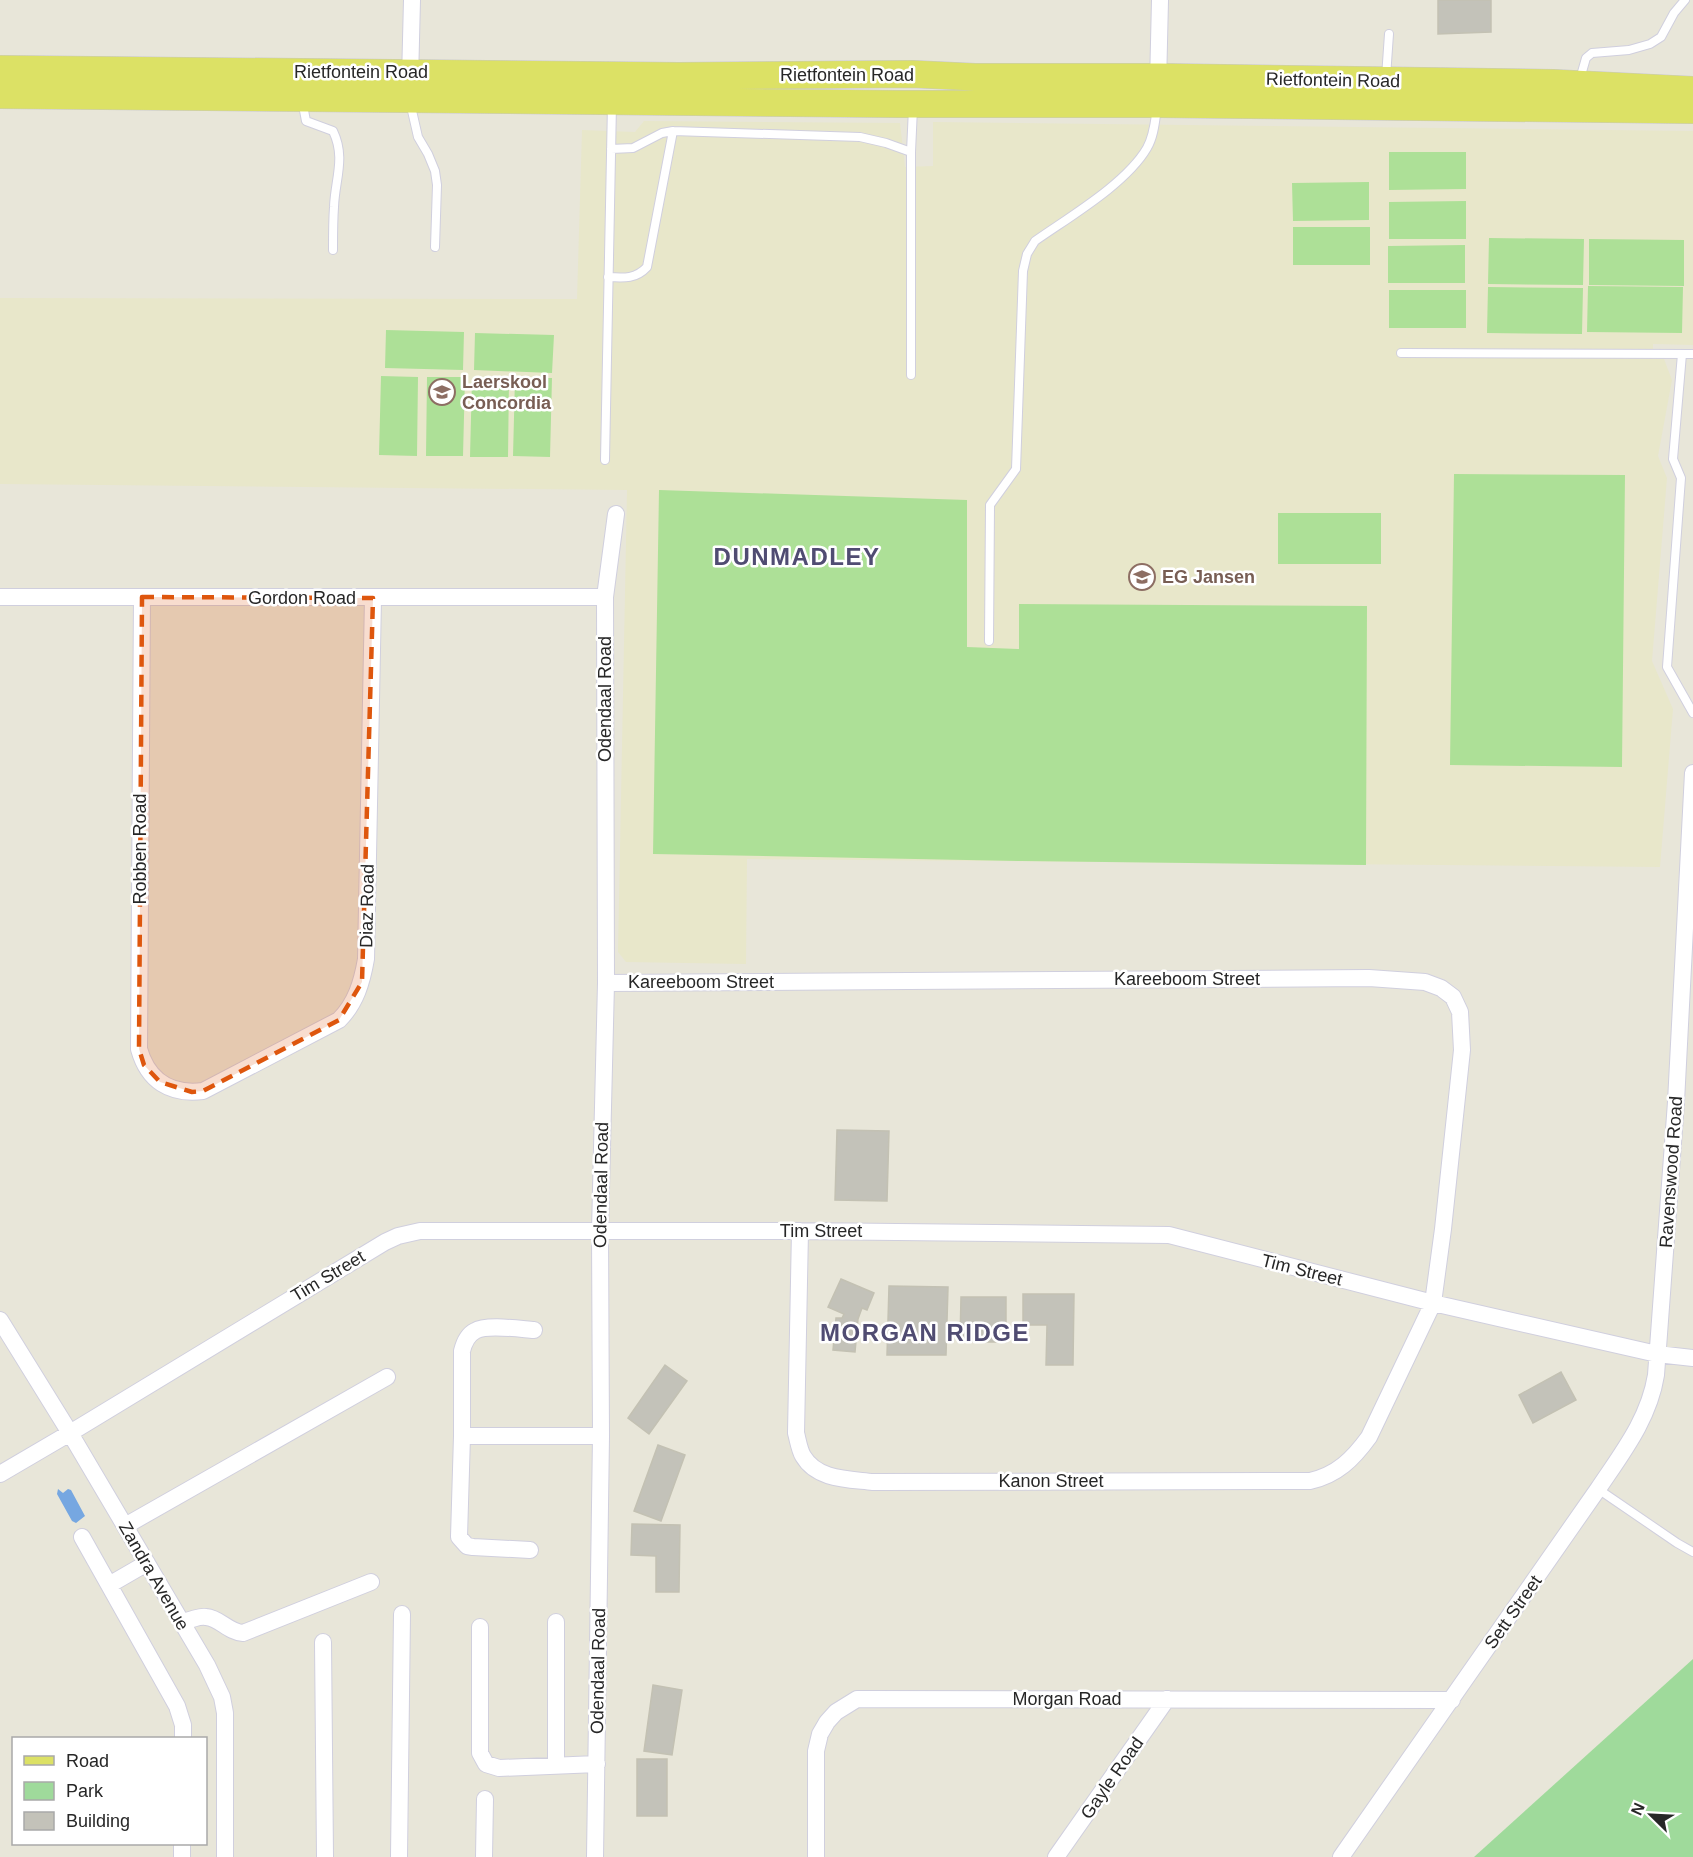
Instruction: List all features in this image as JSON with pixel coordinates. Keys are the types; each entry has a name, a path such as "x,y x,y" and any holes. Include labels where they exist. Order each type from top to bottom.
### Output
{"main road":[{"name":"Rietfontein Road","path":"0,69 294,89 410,100 1158,104 1579,84 1693,90"},
{"name":"Rietfontein Road","path":"0,95 294,89 410,72 679,76 912,74 1159,77 1386,94 1693,110"},
{"path":"912,74 913,104"}],"street":[{"path":"410,100 412,0"},
{"path":"1158,104 1160,0"},
{"name":"Odendaal Road","path":"595,1857 601,1437 600,1231 606,982 604,597 616,514"},
{"name":"Gordon Road","path":"0,597 604,597"},
{"name":"Robben Road","path":"142,597 139,1049 144,1065 160,1082 170,1088"},
{"name":"Diaz Road","path":"170,1088 180,1092 203,1091 339,1020 348,1010 362,982 366,959 373,598"},
{"name":"Ravenswood Road","path":"1657,1354 1676,1102 1693,773"},
{"name":"Kareeboom Street","path":"606,982 1369,978 1425,982 1441,988 1453,998 1460,1012 1462,1050 1433,1303"},
{"name":"Tim Street","path":"0,1474 385,1242 398,1236 420,1231 800,1231 1169,1235 1433,1303 1657,1354 1693,1358"},
{"name":"Kanon Street","path":"800,1231 796,1433 801,1454 811,1467 824,1475 873,1482 1310,1481 1324,1478 1342,1468 1356,1455 1369,1437 1433,1303"},
{"name":"Zandra Avenue","path":"0,1320 147,1563 207,1665 222,1697 225,1713 225,1857"},
{"path":"530,1550 467,1546 459,1537 462,1351 464,1343 476,1330 484,1328 534,1330"},
{"name":"Sett Street","path":"1341,1857 1637,1430 1653,1393 1657,1354"},
{"path":"125,1526 387,1377"},
{"path":"462,1436 601,1437"},
{"path":"82,1537 177,1706 183,1725 183,1737"},
{"path":"109,1585 147,1563"},
{"path":"182,1623 208,1616 234,1633 243,1634 370,1582"},
{"path":"399,1857 402,1614"},
{"path":"556,1622 556,1766"},
{"path":"480,1627 480,1753 486,1764 499,1768 597,1764"},
{"path":"323,1642 325,1857"},
{"name":"Morgan Road","path":"816,1857 816,1752 820,1734 826,1722 836,1712 857,1699 1452,1700"},
{"name":"Gayle Road","path":"1056,1857 1167,1699"},
{"path":"484,1857 485,1799"}],"lane":[{"path":"1579,84 1583,64 1592,53 1629,50 1661,38 1674,13 1685,0"},
{"path":"1386,94 1389,34"},
{"path":"294,89 306,121 333,131 337,140 340,156 334,205 333,250"},
{"path":"410,100 418,136 435,171 437,185 435,247"},
{"path":"605,460 612,100"},
{"path":"911,375 913,104"},
{"path":"989,641 990,505 1016,469 1023,271 1027,254 1035,242 1119,180 1136,163 1148,148 1154,132 1158,104"},
{"path":"611,149 633,148 662,133 673,131 860,136 911,152"},
{"path":"608,277 633,277 641,274 647,267 673,131"},
{"path":"1401,353 1693,354"},
{"path":"1682,354 1672,459 1681,478 1667,667 1693,713"},
{"path":"1598,1489 1693,1552"}],"highlighted area":[{"path":"142,597 373,598 362,982 339,1020 203,1091 192,1092 160,1082 144,1065 139,1049"}],"shaded area":[{"name":"EG Jansen","path":"644,121 900,123 905,167 933,166 933,122 1693,131 1693,345 1653,344 1653,359 1664,359 1672,380 1658,456 1667,478 1652,661 1673,709 1660,867 747,859 746,964 626,962 618,952 627,490 0,484 0,298 577,299 582,130 635,132"}],"green space":[{"path":"1389,152 1466,152 1466,189 1389,190"},
{"path":"1369,182 1369,220 1293,221 1292,183"},
{"path":"1466,201 1466,239 1389,239 1389,202"},
{"path":"1293,227 1370,227 1370,265 1293,265"},
{"path":"1489,238 1584,239 1583,285 1488,284"},
{"path":"1589,239 1684,240 1684,286 1589,285"},
{"path":"1465,245 1465,283 1388,283 1388,246"},
{"path":"1588,286 1683,287 1682,333 1587,332"},
{"path":"1488,287 1583,288 1582,334 1487,333"},
{"path":"1389,290 1466,290 1466,328 1389,328"},
{"path":"386,330 464,332 463,370 385,368"},
{"path":"475,333 554,335 552,373 474,370"},
{"path":"381,376 418,377 417,456 379,455"},
{"path":"427,377 465,377 463,456 426,456"},
{"path":"472,378 509,378 508,457 470,457"},
{"path":"515,378 552,378 550,457 513,456"},
{"path":"1454,474 1625,475 1622,767 1450,765"},
{"path":"659,490 967,500 967,647 1019,649 1019,604 1367,606 1366,865 653,854"},
{"path":"1278,513 1381,513 1381,564 1278,564"},
{"path":"1693,1659 1693,1857 1474,1857"}],"water":[{"path":"58,1489 63,1493 68,1489 71,1490 85,1516 76,1523 72,1521 57,1494"}],"building":[{"path":"1438,0 1491,0 1491,32 1438,34"},
{"path":"837,1130 889,1131 887,1201 835,1200"},
{"path":"841,1279 874,1293 867,1310 862,1308 858,1319 855,1352 833,1350 836,1318 842,1318 844,1314 828,1307"},
{"path":"889,1286 948,1287 946,1355 887,1355"},
{"path":"1023,1294 1074,1294 1073,1365 1046,1365 1047,1325 1023,1325"},
{"path":"961,1297 1006,1297 1006,1342 960,1342"},
{"path":"665,1365 687,1381 649,1434 628,1418"},
{"path":"1561,1372 1576,1400 1533,1423 1519,1395"},
{"path":"658,1445 685,1455 661,1521 634,1511"},
{"path":"632,1524 680,1525 679,1592 656,1592 656,1556 631,1555"},
{"path":"653,1685 682,1690 672,1755 644,1751"},
{"path":"637,1759 667,1759 667,1816 637,1816"}],"place":[{"name":"Laerskool Concordia","path":"442,392"},
{"name":"EG Jansen","path":"1142,577"}],"district":[{"name":"DUNMADLEY","path":"797,556"},
{"name":"MORGAN RIDGE","path":"925,1332"}]}
